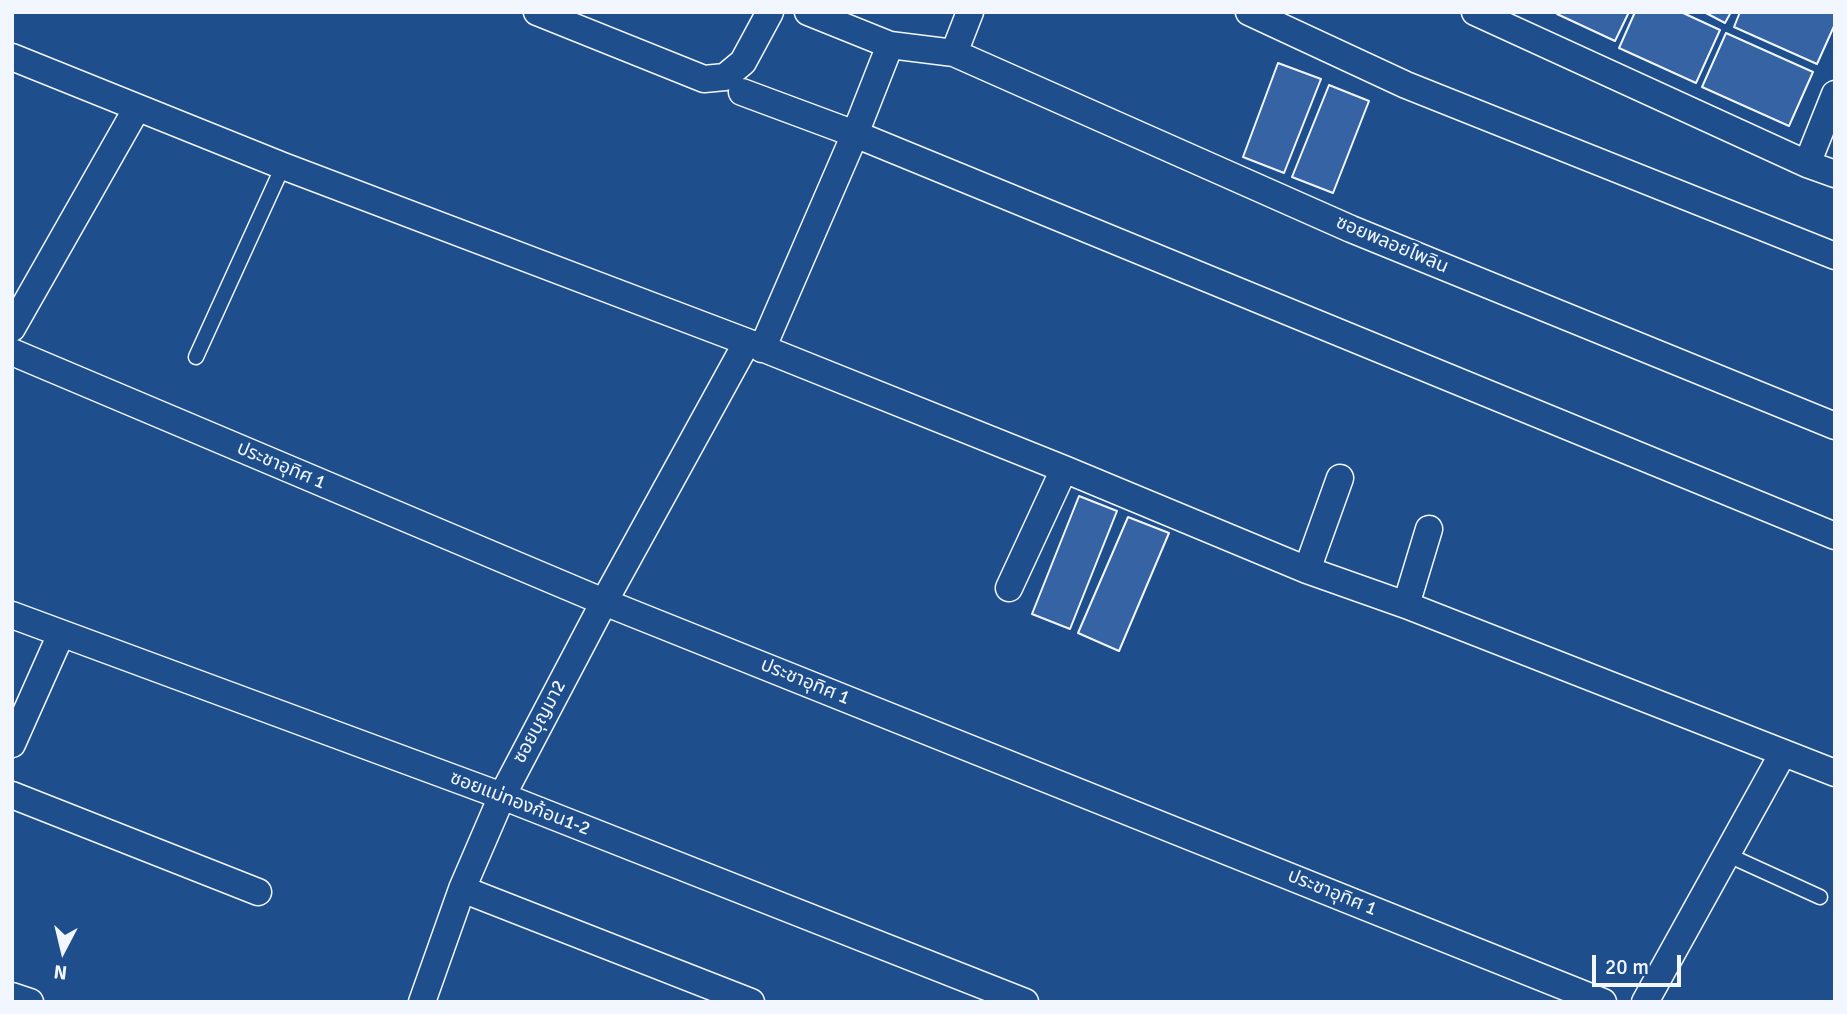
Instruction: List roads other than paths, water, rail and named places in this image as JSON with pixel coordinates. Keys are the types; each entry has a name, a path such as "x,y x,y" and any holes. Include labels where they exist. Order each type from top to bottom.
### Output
{"street":[{"path":"537,12 704,79 725,77 743,62 770,12"},
{"name":"ซอยพลอยไพลิน","path":"808,12 859,22 890,45 954,53 1351,229 1835,426"},
{"path":"954,53 970,12"},
{"path":"1249,12 1406,85 1835,256"},
{"path":"1475,12 1807,164 1835,174"},
{"name":"ซอยบุญมา2","path":"422,1002 462,889 502,796 604,602 755,345 855,134 890,45"},
{"path":"12,57 283,166 755,345 1307,569 1835,773"},
{"path":"742,92 855,134 1835,536"},
{"path":"1807,164 1835,94"},
{"path":"12,328 137,108"},
{"name":"ประชาอุทิศ 1","path":"12,352 604,602 1603,1002"},
{"path":"1009,588 1064,469"},
{"path":"1307,569 1340,478"},
{"path":"1406,605 1429,529"},
{"name":"ซอยแม่ทองก้อน1-2","path":"12,615 502,796 1024,1002"},
{"path":"12,744 61,634"},
{"path":"1645,1002 1783,753"},
{"path":"12,795 258,892"},
{"path":"462,889 751,1002"},
{"path":"12,996 30,1002"}],"lane":[{"path":"196,357 283,166"},
{"path":"1728,855 1820,897"}]}
